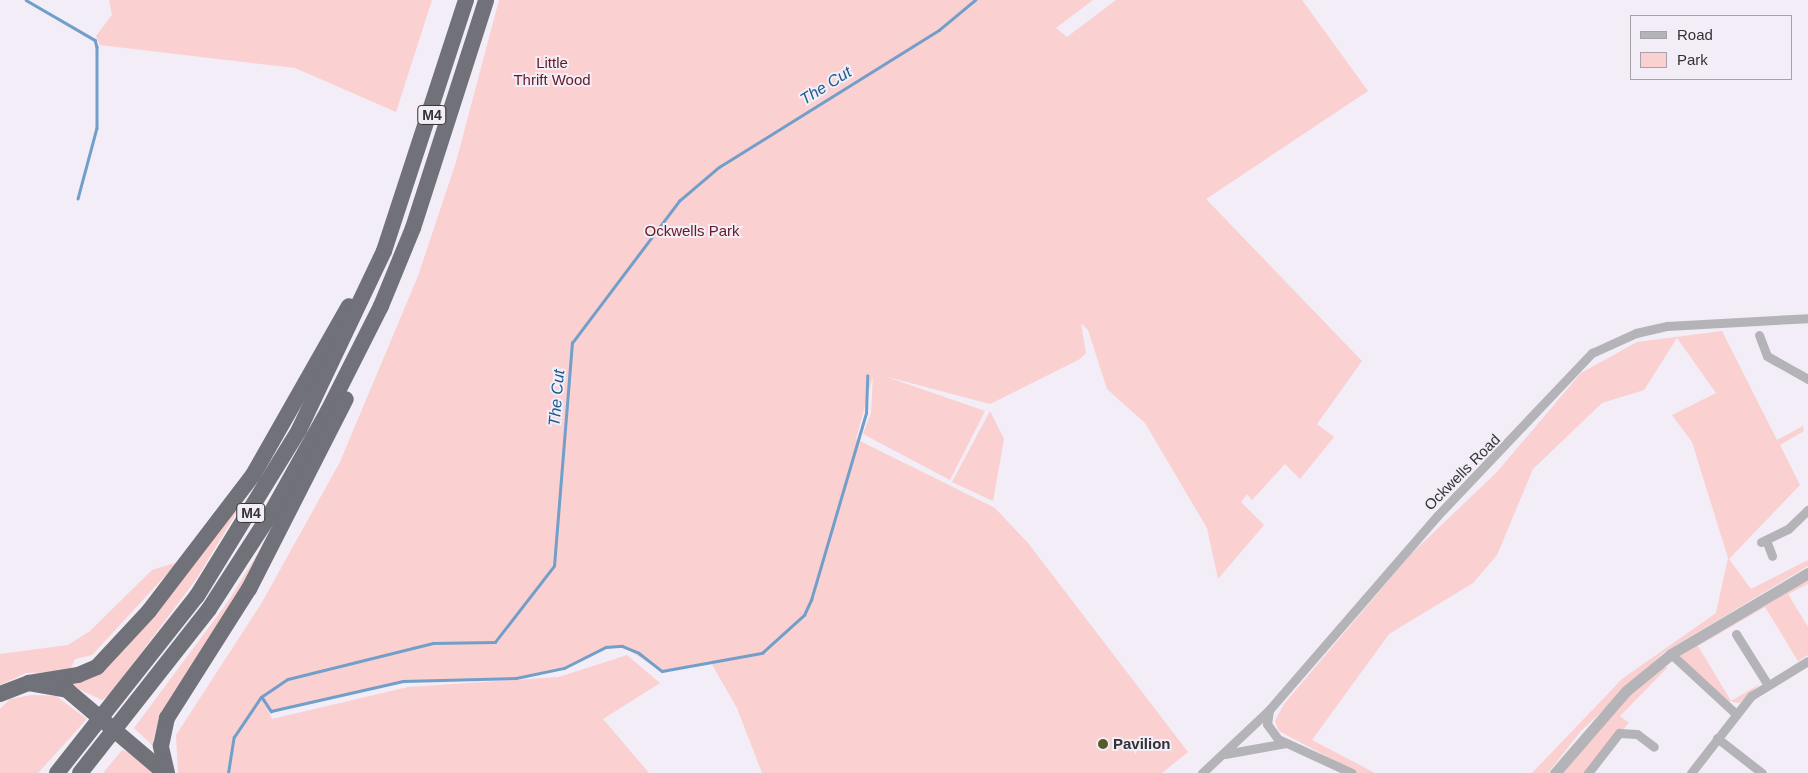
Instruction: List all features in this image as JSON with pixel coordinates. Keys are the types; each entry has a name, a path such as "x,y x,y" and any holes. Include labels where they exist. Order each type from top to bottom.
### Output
{"highway":[{"name":"M4","path":"57,773 161,646 253,510 344,342 394,221 466,0"},
{"name":"M4","path":"166,773 161,746 168,718 291,514 364,360 381,306 433,173 486,0"},
{"name":"M4","path":"0,694 29,683 78,675 104,661 203,545 289,417 394,221"},
{"name":"M4","path":"80,773 155,683 240,562 315,437 381,306"},
{"name":"M4","path":"29,683 59,687 82,700 139,747 166,773"}],"street":[{"name":"Ockwells Road","path":"1202,773 1225,754 1269,710 1438,515 1592,353 1636,333 1667,326 1808,318"},
{"path":"1757,341 1780,367 1808,379"},
{"path":"1772,556 1763,541 1788,529 1808,510"},
{"path":"1555,773 1626,691 1671,654 1808,573"},
{"path":"1736,634 1768,685"},
{"path":"1671,654 1735,713"},
{"path":"1691,773 1735,713 1768,685 1808,661"},
{"path":"1269,710 1267,724 1286,743 1352,773"},
{"path":"1588,773 1619,733 1637,734 1654,747"},
{"path":"1717,738 1762,773"},
{"path":"1225,754 1286,743"}],"green space":[{"path":"109,0 432,0 396,112 295,68 100,45 96,36 112,15"},
{"name":"Ockwells Park","path":"499,0 1093,0 1056,28 1067,37 1116,0 1302,0 1368,91 1206,199 1362,361 1317,424 1334,437 1300,479 1285,464 1252,500 1247,494 1241,502 1264,525 1218,579 1207,528 1145,423 1107,389 1088,330 1081,323 1086,353 1080,359 990,404 884,376 985,411 950,480 863,434 871,413 873,376 856,439 995,508 1028,543 1188,752 1162,773 762,773 737,708 710,661 662,671 622,646 606,647 564,668 516,678 403,681 271,711 262,697 272,719 408,687 559,677 627,655 660,683 603,719 649,773 178,773 176,735 261,604 340,462 418,276 456,162"},
{"path":"1722,331 1777,440 1803,426 1804,431 1780,445 1800,485 1729,559 1751,589 1808,560 1808,566 1663,653 1580,732 1548,773 1532,773 1622,679 1716,613 1728,558 1692,442 1672,415 1716,393 1677,338 1644,390 1602,403 1533,469 1497,555 1473,583 1389,634 1312,740 1375,773 1358,773 1279,731 1275,721 1284,704 1411,554 1497,472 1581,373 1637,342"},
{"path":"990,411 1004,439 993,501 952,482"},
{"path":"277,446 197,578 111,693 102,700 66,683 103,668"},
{"path":"289,503 257,566 159,717 152,745 134,728 227,603"},
{"path":"178,562 92,655 75,659 69,672 26,673 0,685 0,654 68,645 90,631 152,570"},
{"path":"1808,577 1808,584 1788,594 1808,627 1808,655 1798,661 1765,607 1698,646 1731,701 1760,684 1739,703 1725,700 1681,658 1681,652"},
{"path":"1661,667 1668,667 1620,716 1629,723 1585,773 1561,773 1629,694"},
{"path":"32,695 56,696 87,719 38,773 0,773 0,709 10,699"},
{"path":"122,750 135,755 156,773 103,773"}],"waterway":[{"path":"26,0 95,40 97,47 97,128 78,199"},
{"name":"The Cut","path":"228,773 234,737 261,697 288,679 433,643 495,642 554,566 572,343 679,201 719,167 939,30 975,0"},
{"path":"262,697 271,711 403,681 516,678 564,668 606,647 622,646 639,653 662,671 762,653 804,615 811,600 866,413 867,376"}],"place":[{"name":"Pavilion","path":"1103,744"}],"park label":[{"name":"Little Thrift Wood","path":"552,70"}]}
